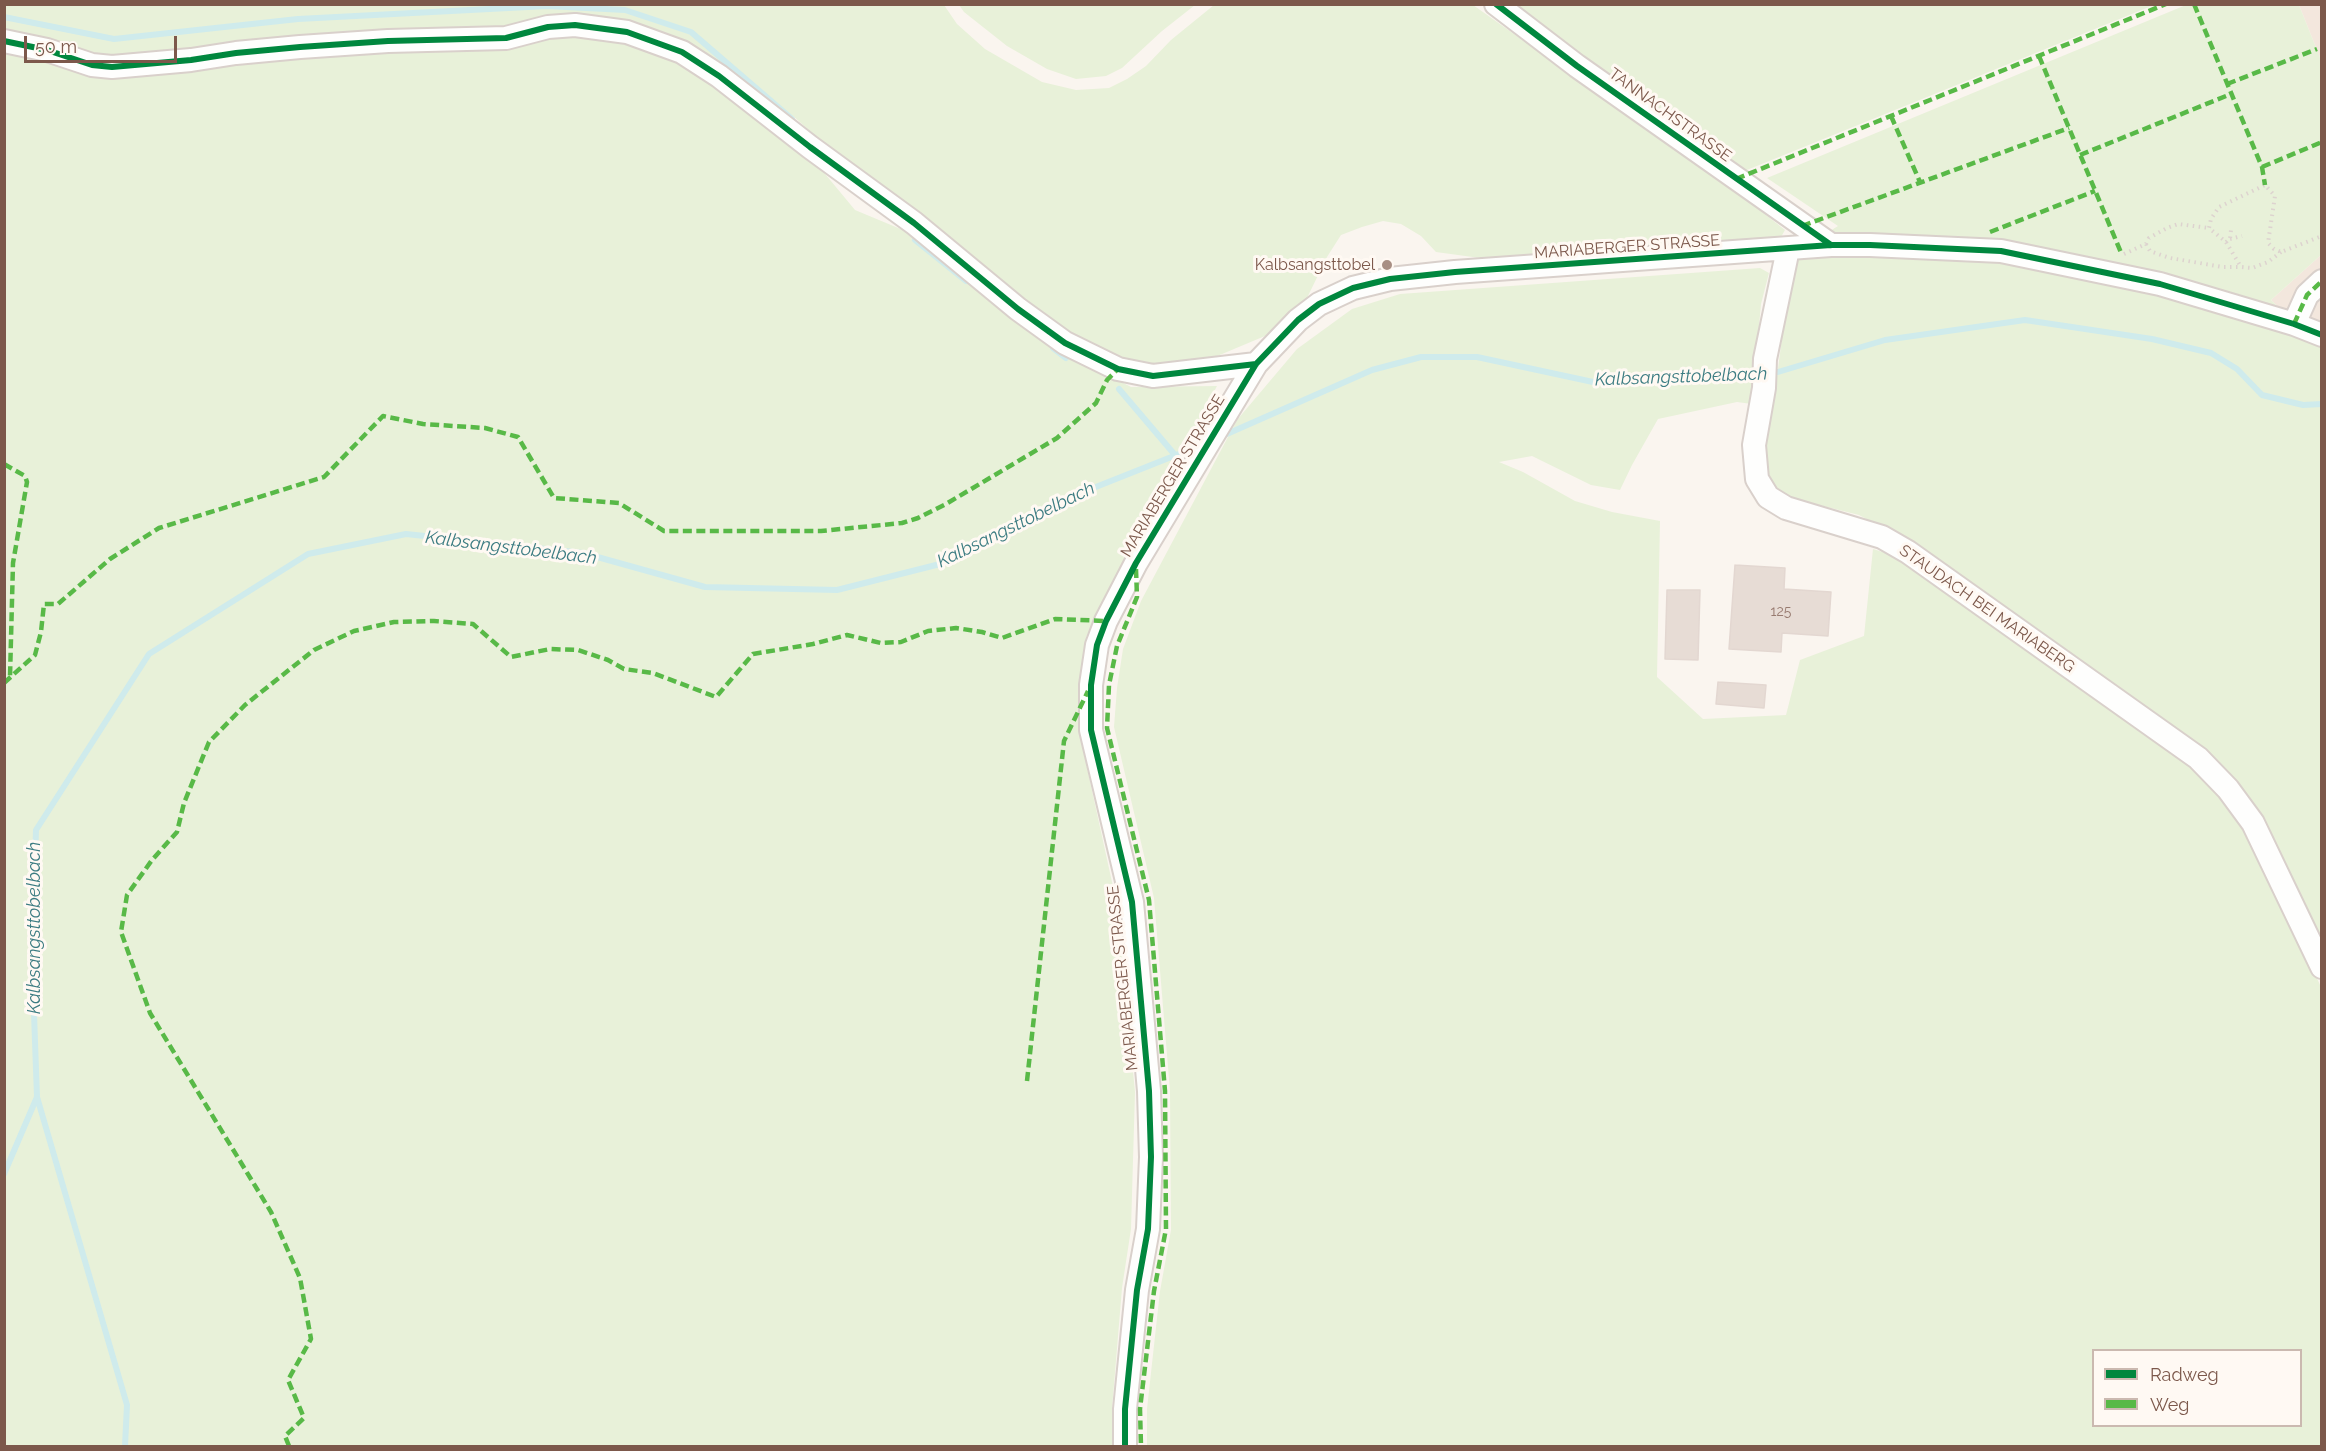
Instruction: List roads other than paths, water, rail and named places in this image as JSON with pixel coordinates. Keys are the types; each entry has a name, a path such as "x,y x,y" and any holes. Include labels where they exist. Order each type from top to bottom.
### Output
{"street":[{"name":"TANNACHSTRASSE","path":"1496,4 1577,66 1831,245"},
{"path":"4,41 47,50 92,65 112,67 300,47 388,41 506,38 548,27 575,25 627,32 682,52 719,76 810,147 915,223 977,276 1065,343 1118,369 1153,376 1256,364"},
{"name":"MARIABERGER STRASSE","path":"1125,1446 1125,1409 1137,1290 1148,1229 1151,1157 1149,1091 1132,902 1091,730 1090,685 1097,645 1106,621 1136,563 1256,364 1298,320 1319,304 1353,288 1390,279 1455,272 1831,245 2001,250 2160,284 2294,324 2322,335"},
{"name":"STAUDACH BEI MARIABERG","path":"1788,249 1766,358 1764,388 1754,445 1757,479 1768,497 1786,508 1882,537 1908,552 2198,758 2228,789 2253,823 2322,967"},
{"path":"2294,324 2307,295 2322,280"}],"waterway":[{"path":"4,17 114,39 298,19 547,6 625,10 691,32 792,119"},
{"path":"915,240 966,281"},
{"name":"Kalbsangsttobelbach","path":"1220,437 1372,370 1421,357 1477,357 1593,382 1700,378 1778,372 1885,340 2025,320 2152,339 2211,353 2237,369 2262,395 2303,405 2322,404"},
{"path":"1053,348 1066,358"},
{"path":"1119,389 1175,455"},
{"name":"Kalbsangsttobelbach","path":"4,1174 37,1097 32,958 36,830 149,654 308,554 406,534 583,553 705,587 837,590 948,562 1058,502 1199,446"},
{"path":"37,1097 127,1405 125,1446"}],"place":[{"name":"Kalbsangsttobel","path":"1387,265"}]}
